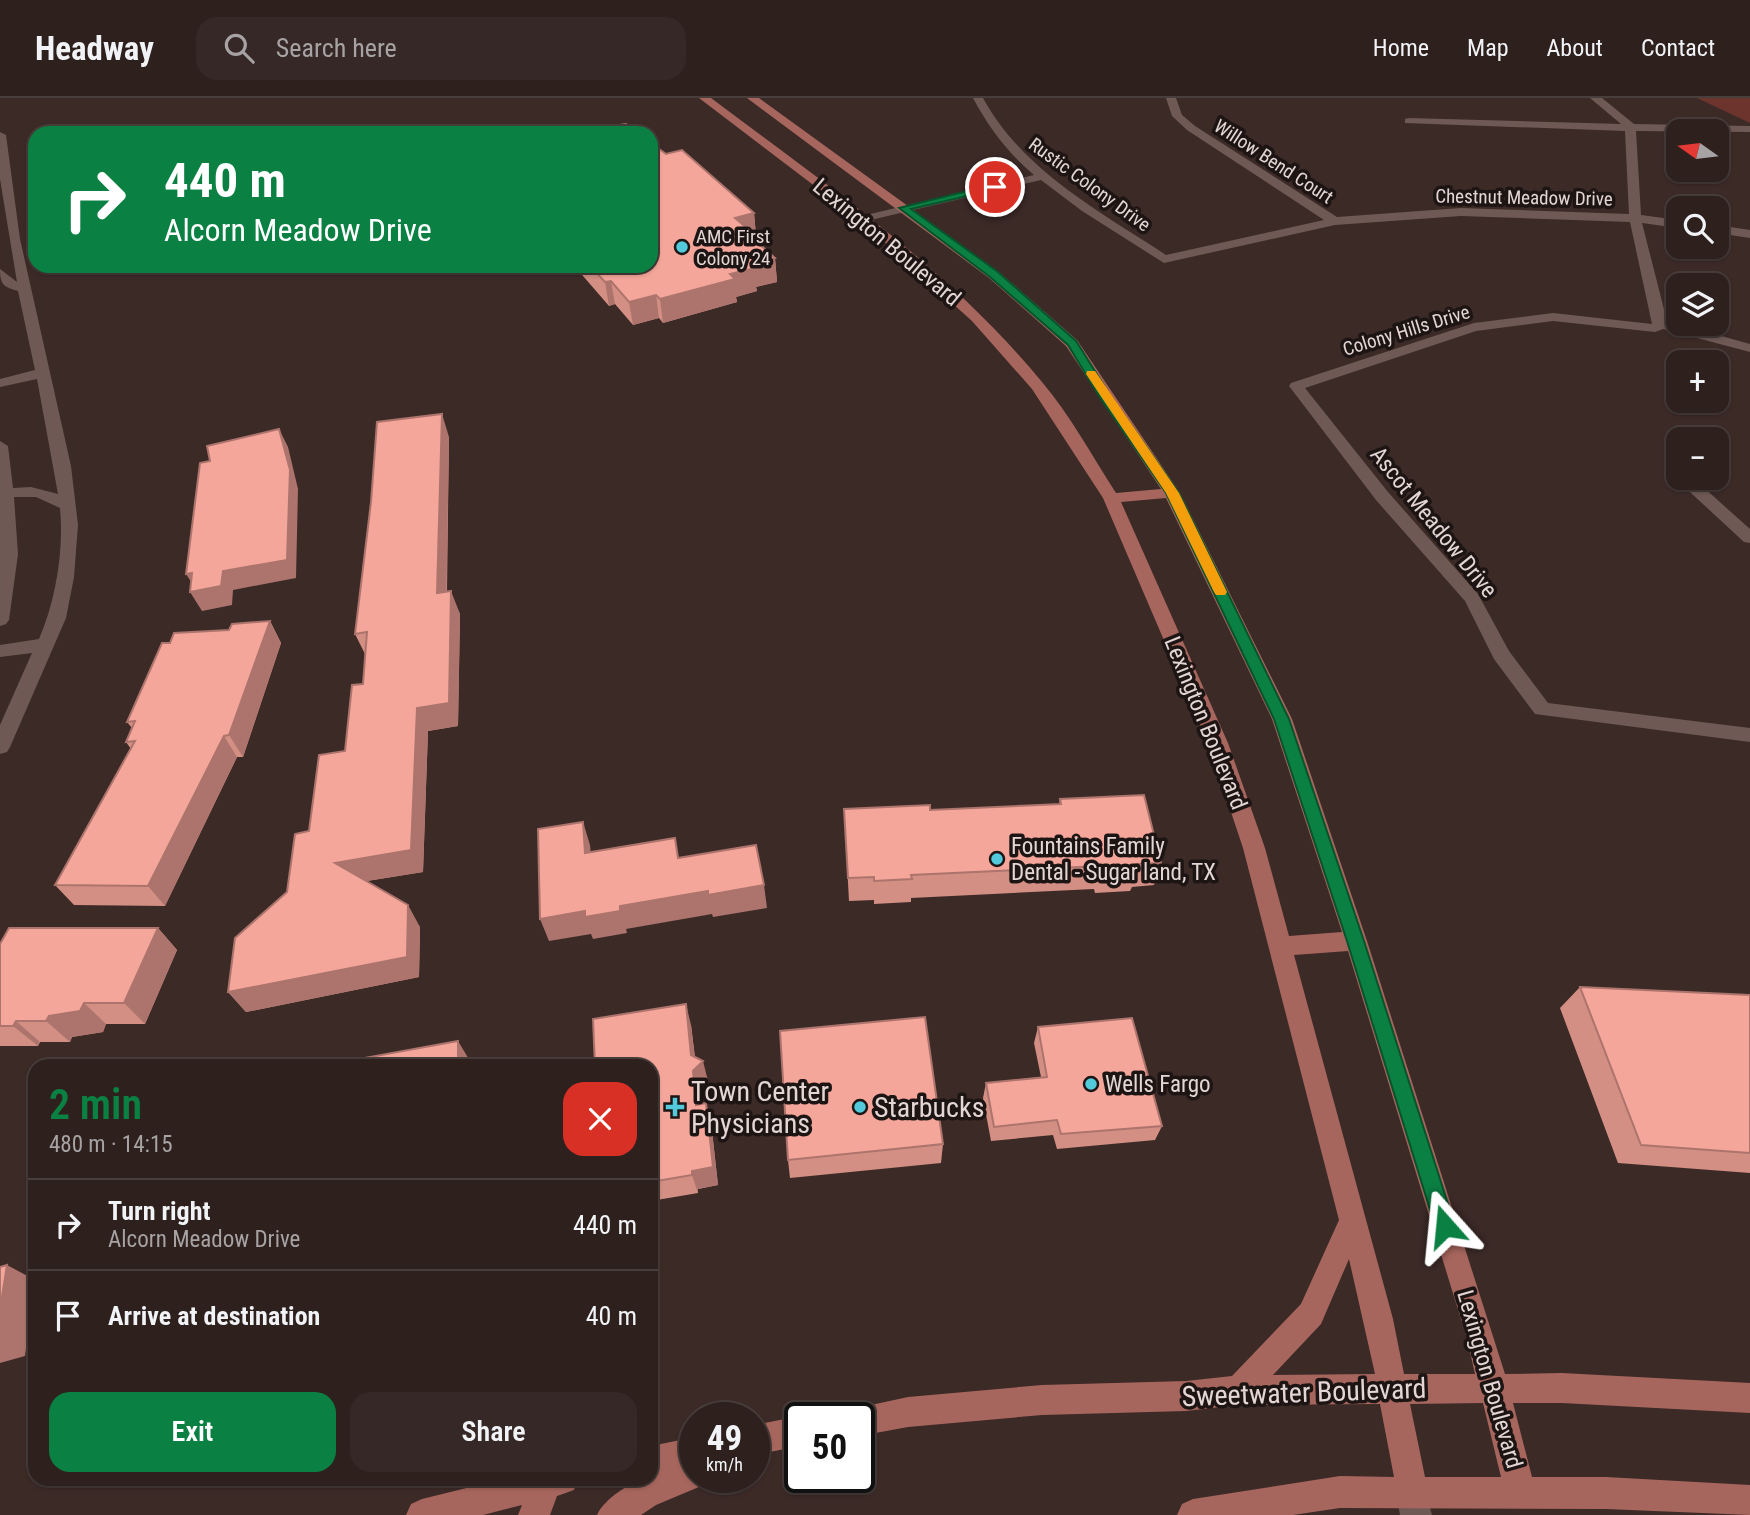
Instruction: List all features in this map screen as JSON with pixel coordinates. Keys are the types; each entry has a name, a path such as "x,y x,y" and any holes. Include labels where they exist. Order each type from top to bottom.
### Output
{"main road":[{"name":"Lexington Boulevard","path":"704,98 866,219 978,318 1038,386 1111,498 1218,743 1254,848 1378,1319 1414,1504"},
{"name":"Lexington Boulevard","path":"752,98 994,275 1072,343 1172,493 1282,719 1356,941 1481,1339 1524,1504"},
{"path":"1111,498 1172,493"},
{"path":"1279,946 1356,941"},
{"path":"1240,1390 1311,1314 1352,1222"},
{"name":"Sweetwater Boulevard","path":"875,1418 908,1412 1042,1400 1186,1396 1240,1390 1562,1388 1750,1398"},
{"path":"658,1460 679,1455"},
{"path":"613,1515 645,1494 679,1480"},
{"path":"422,1515 532,1486"},
{"path":"534,1515 551,1486"},
{"path":"1193,1515 1340,1492 1414,1504 1524,1504 1606,1493 1750,1501"}],"street":[{"name":"Rustic Colony Drive","path":"978,98 985,115 997,130 1043,176 1164,259"},
{"name":"Willow Bend Court","path":"1171,98 1177,116 1191,128 1335,221"},
{"path":"1595,98 1630,126 1635,218 1661,324"},
{"path":"1409,121 1527,126 1750,129"},
{"path":"0,135 13,239 63,466 70,525 65,577 57,618 0,747"},
{"path":"866,219 1043,176"},
{"name":"Chestnut Meadow Drive","path":"1164,259 1335,221 1461,212 1635,218 1666,222"},
{"path":"1729,231 1750,234"},
{"path":"0,273 9,284 24,288"},
{"name":"Colony Hills Drive","path":"1306,398 1296,386 1474,327 1553,317 1655,328 1661,324 1750,348"},
{"path":"0,383 43,373"},
{"name":"Ascot Meadow Drive","path":"1306,398 1382,496 1472,598 1501,654 1542,709 1750,735"},
{"path":"0,446 11,535 7,596 0,620"},
{"path":"5,494 26,489 44,493 68,506"},
{"path":"1697,490 1750,538"},
{"path":"0,651 46,644"}],"shaded area":[{"path":"1697,98 1750,98 1750,123"}],"building":[{"name":"AMC First Colony 24","path":"658,148 666,154 682,150 754,213 735,218 762,241 757,242 775,258 752,265 755,268 730,274 735,279 660,299 656,295 629,302 611,281 605,282 597,273 658,273"},
{"path":"442,414 437,593 451,591 449,703 417,708 411,850 335,863 408,905 407,957 228,992 235,938 287,892 295,834 309,831 319,755 345,751 352,685 363,684 367,632 355,634 371,502 377,422"},
{"path":"279,429 290,470 287,560 223,571 221,586 190,592 192,573 186,574 200,463 210,461 207,446"},
{"path":"270,621 229,735 224,736 148,886 55,885 135,741 126,742 135,721 127,722 162,643 170,643 174,633 229,630 232,624"},
{"name":"Fountains Family Dental - Sugar land, TX","path":"1144,795 1161,863 1136,864 1137,868 1101,870 1100,866 911,875 912,879 874,881 874,877 848,878 844,809 930,805 930,810 1061,804 1060,799"},
{"path":"583,822 585,853 675,838 678,858 756,845 764,885 708,895 708,891 620,906 620,911 585,917 585,911 540,919 538,829"},
{"path":"9,928 158,928 124,1003 84,1003 80,1011 49,1016 46,1021 16,1021 13,1026 0,1026 0,944"},
{"path":"1580,987 1750,995 1750,1153 1641,1145"},
{"name":"Town Center Physicians","path":"686,1004 691,1055 703,1061 693,1071 696,1105 706,1103 713,1167 692,1171 692,1175 658,1181 658,1059 595,1059 593,1019"},
{"name":"Starbucks","path":"925,1017 943,1144 788,1160 780,1031"},
{"name":"Wells Fargo","path":"1132,1018 1162,1126 1061,1134 1057,1120 994,1127 986,1083 1047,1077 1038,1027"},
{"path":"458,1041 458,1059 359,1059"},
{"path":"7,1265 0,1309 0,1267"}],"slow traffic":[{"path":"1091,374 1172,493 1221,592"}],"place":[{"name":"AMC First Colony 24","path":"682,247"},
{"name":"Fountains Family Dental - Sugar land, TX","path":"997,859"},
{"name":"Wells Fargo","path":"1091,1084"},
{"name":"Town Center Physicians","path":"675,1107"},
{"name":"Starbucks","path":"860,1107"}],"route":[{"path":"995,187 903,208 994,275 1072,343 1172,493 1282,719 1356,941 1445,1226"}]}
